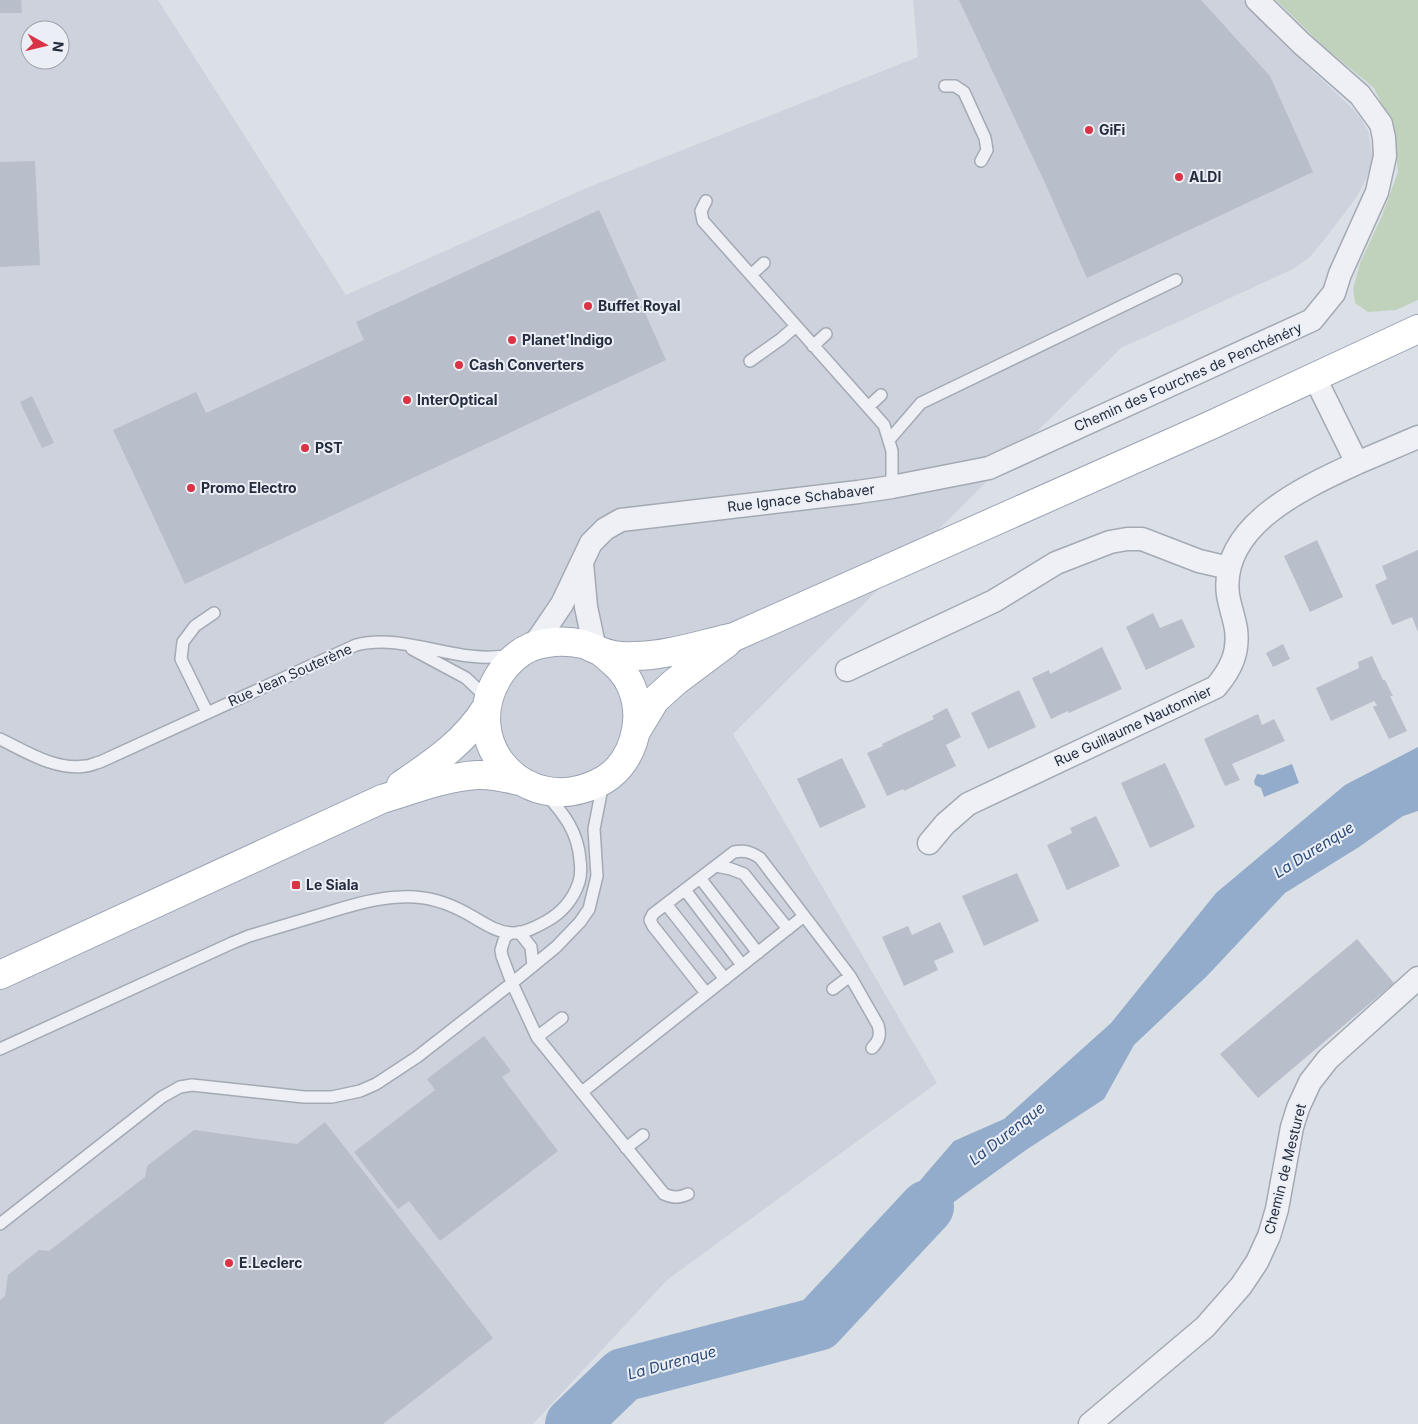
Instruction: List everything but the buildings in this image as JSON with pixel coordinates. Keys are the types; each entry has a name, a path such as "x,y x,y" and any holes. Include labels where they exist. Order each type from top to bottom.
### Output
{"main road":[{"path":"382,799 455,746 478,721 487,704 492,686 504,667 526,650 548,642 566,641 584,644 598,650 634,656 734,637 1209,426 1418,329"},
{"path":"636,730 655,700 676,681 734,637"},
{"path":"0,975 382,799 443,781 478,775 504,777 564,793 584,790 603,781 620,765 632,745 636,730 637,707 631,685 618,666 598,650"},
{"path":"487,704 487,730 493,750 504,767 532,786"}],"street":[{"name":"Chemin des Fourches de Penchénéry","path":"892,487 989,468 1312,320 1334,293 1340,274 1377,192 1385,156 1381,124 1360,95 1257,0"},
{"path":"1314,376 1357,463"},
{"name":"Rue Guillaume Nautonnier","path":"929,843 945,824 968,804 1216,687 1233,662 1236,647 1236,629 1228,595 1229,568 1235,551 1245,537 1272,510 1300,490 1418,437"},
{"name":"Rue Ignace Schabaver","path":"526,650 542,635 562,604 591,544 604,529 621,520 892,487"},
{"path":"847,670 994,601 1056,563 1110,542 1142,539 1199,561 1229,568"},
{"path":"582,562 586,607 598,650"},
{"name":"Chemin de Mesturet","path":"1090,1424 1205,1327 1242,1286 1257,1262 1269,1236 1277,1209 1294,1121 1310,1082 1328,1059 1418,978"}],"lane":[{"path":"945,86 955,86 964,92 985,138 987,150 981,161"},
{"name":"Rue Ignace Schabaver","path":"706,201 701,211 704,221 884,425 892,451 892,487"},
{"path":"751,275 764,263"},
{"path":"890,440 921,402 1176,280"},
{"path":"750,361 796,326"},
{"path":"813,346 826,334"},
{"path":"868,407 881,395"},
{"path":"207,712 180,659 184,642 195,626 214,613"},
{"name":"Rue Jean Souterène","path":"0,739 53,762 70,766 85,766 100,762 356,645 388,641 471,656 505,656 526,650"},
{"name":"Rue Jean Souterène","path":"404,644 466,678 487,704"},
{"path":"0,1224 162,1097 180,1087 192,1085 316,1098 332,1097 360,1091 376,1084 402,1068 533,966 570,934 589,910 598,876 594,828 603,781"},
{"path":"532,786 561,811 570,825 577,840 581,877 576,891 559,912 535,928 505,937 501,950 512,983 537,1037 664,1194 671,1197 680,1197 688,1194"},
{"path":"706,994 650,920 653,914 734,852 742,850 760,858 850,976 878,1025 880,1034 877,1043 872,1048"},
{"path":"716,866 744,874 788,929"},
{"path":"700,878 758,953"},
{"path":"685,890 742,965"},
{"path":"0,1049 241,940 373,900 414,896 431,898 451,905 494,928 515,933 528,941 531,947 533,966"},
{"path":"666,904 725,979"},
{"path":"582,1092 804,916"},
{"path":"833,989 850,976"},
{"path":"537,1037 562,1018"},
{"path":"626,1148 643,1136"}],"shaded area":[{"path":"0,0 158,0 346,295 589,187 918,57 913,0 1243,0 1277,38 1349,105 1360,117 1368,131 1373,160 1370,172 1356,198 1309,258 1293,269 1121,348 733,734 937,1083 667,1280 533,1424 0,1424"}],"green space":[{"path":"1276,0 1418,0 1418,300 1396,310 1368,312 1355,303 1353,289 1360,263 1382,216 1398,172 1394,130 1374,88 1322,45"}],"water":[{"path":"1418,747 1418,811 1403,816 1359,847 1285,893 1207,976 1134,1045 1104,1099 1026,1150 933,1217 868,1278 911,1191 954,1141 1004,1119 1111,1023 1216,893 1345,785"},
{"path":"1292,764 1299,783 1264,797 1261,788 1255,785 1254,781 1257,774 1263,775"}],"waterway":[{"name":"La Durenque","path":"572,1424 623,1375 818,1324 927,1207"}],"place":[{"name":"GiFi","path":"1089,130"},
{"name":"ALDI","path":"1179,177"},
{"name":"Buffet Royal","path":"588,306"},
{"name":"Planet'Indigo","path":"512,340"},
{"name":"Cash Converters","path":"459,365"},
{"name":"InterOptical","path":"407,400"},
{"name":"PST","path":"305,448"},
{"name":"Promo Electro","path":"191,488"},
{"name":"Le Siala","path":"296,885"},
{"name":"E.Leclerc","path":"229,1263"}]}
